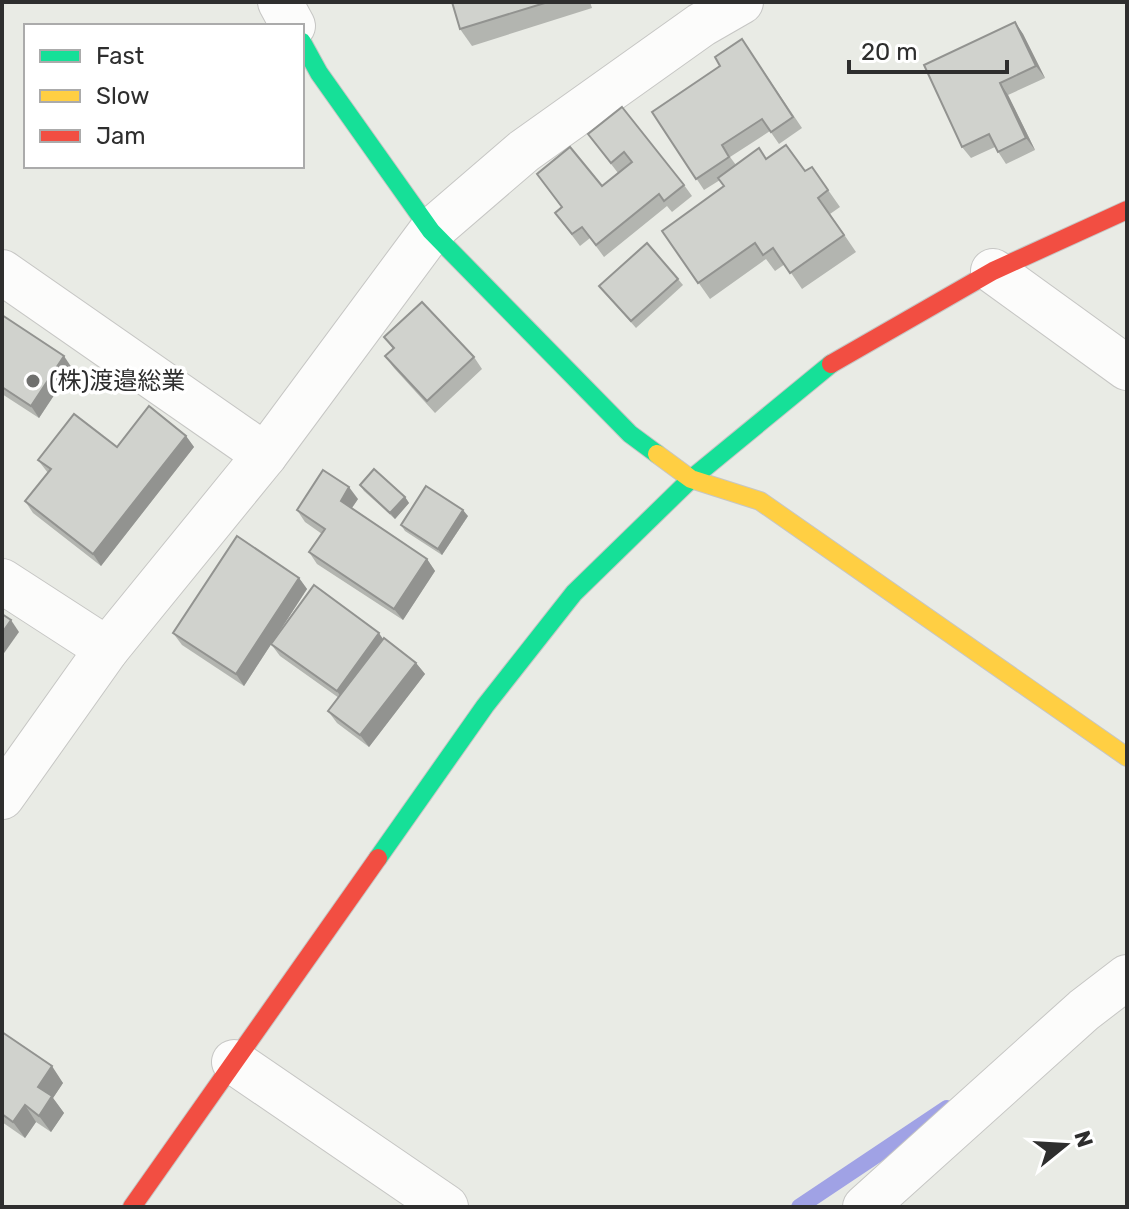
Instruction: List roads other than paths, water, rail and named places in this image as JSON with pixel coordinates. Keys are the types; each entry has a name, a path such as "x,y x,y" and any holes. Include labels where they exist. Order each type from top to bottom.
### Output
{"street":[{"path":"280,2 292,24"},
{"path":"2,797 107,649 265,455 431,231 524,151 697,14 741,2"},
{"path":"304,46 319,73 431,231 630,434 691,479 760,501 1127,757"},
{"path":"132,1207 494,694 574,593 691,479 842,355 993,271 1127,210"},
{"path":"993,271 1127,368"},
{"path":"2,272 265,455"},
{"path":"2,581 107,649"},
{"path":"865,1207 1084,1010 1127,977"},
{"path":"234,1062 446,1207"}],"waterway":[{"path":"799,1207 947,1108"}],"place":[{"name":"(株)渡邉総業","path":"33,381"}]}
